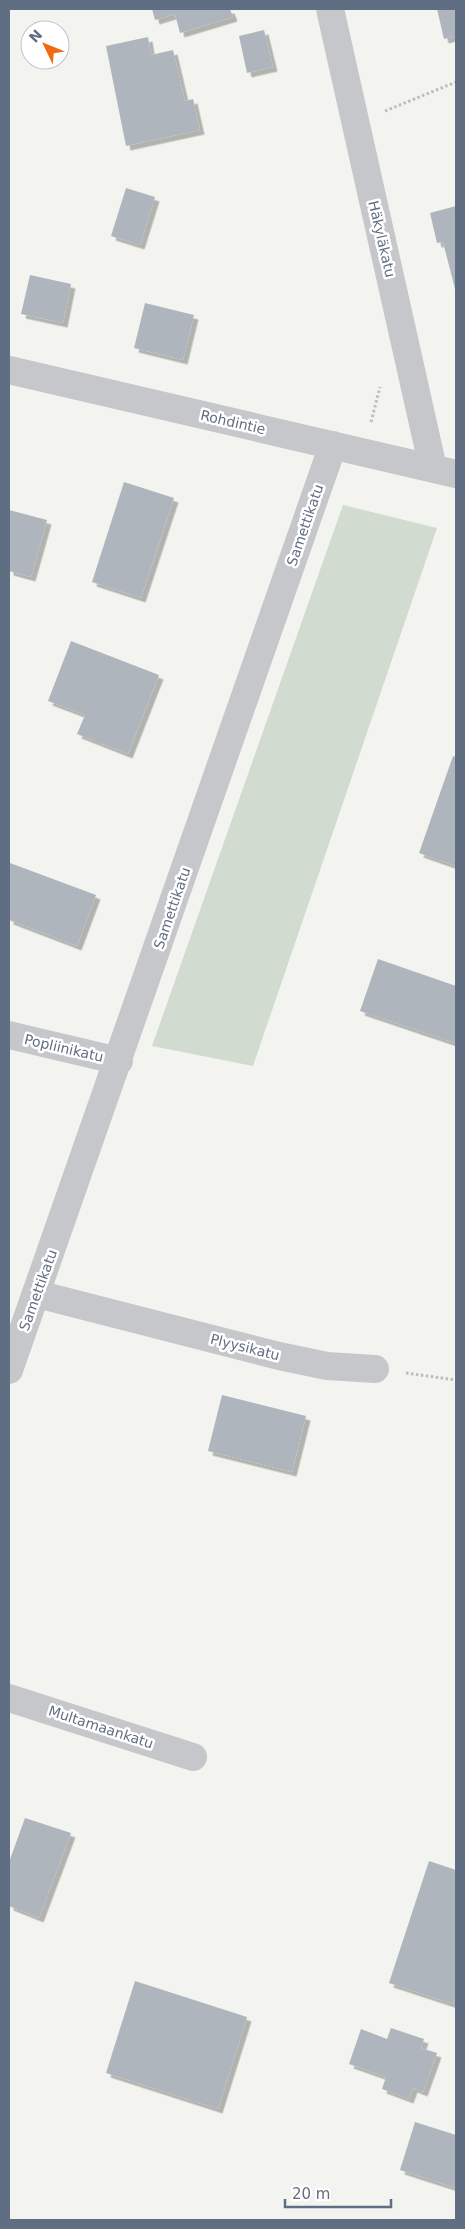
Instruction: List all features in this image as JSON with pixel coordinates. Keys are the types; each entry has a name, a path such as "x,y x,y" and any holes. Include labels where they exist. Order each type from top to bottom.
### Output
{"street":[{"name":"Häkyläkatu","path":"330,9 356,123 445,471"},
{"name":"Rohdintie","path":"9,370 445,471"},
{"name":"Samettikatu","path":"9,1370 119,1061 346,448"},
{"name":"Popliinikatu","path":"9,1035 119,1061"},
{"name":"Plyysikatu","path":"37,1294 279,1356 327,1366 375,1369"},
{"name":"Multamaankatu","path":"9,1698 193,1756"}],"path":[{"path":"356,123 456,82"},
{"path":"346,448 371,424 381,382"},
{"path":"375,1369 456,1380"}],"shaded area":[{"path":"343,505 437,528 253,1066 152,1046"}],"building":[{"path":"152,9 230,9 233,17 180,33 175,14 155,20"},
{"path":"437,9 456,9 456,36 444,39"},
{"path":"264,30 273,67 247,73 239,36"},
{"path":"148,37 151,55 173,50 185,101 193,99 200,130 126,146 106,46"},
{"path":"126,188 155,197 140,245 111,236"},
{"path":"456,206 456,293 443,242 437,243 430,213"},
{"path":"30,275 71,284 63,323 21,314"},
{"path":"145,303 194,315 183,360 134,348"},
{"path":"124,482 174,498 141,598 92,582"},
{"path":"9,510 47,520 31,577 9,571"},
{"path":"71,641 159,675 128,754 77,734 85,715 48,701"},
{"path":"453,756 456,757 456,866 419,853"},
{"path":"10,863 96,895 77,946 9,920"},
{"path":"378,959 456,986 455,1043 360,1011"},
{"path":"222,1395 306,1416 292,1472 208,1451"},
{"path":"25,1818 71,1833 39,1918 9,1906 9,1862"},
{"path":"429,1861 456,1870 456,1995 453,2004 389,1983"},
{"path":"135,1981 247,2017 218,2109 106,2073"},
{"path":"391,2028 424,2039 421,2048 437,2053 423,2092 413,2088 409,2099 382,2089 386,2077 349,2064 361,2029 387,2039"},
{"path":"415,2122 456,2135 456,2188 400,2170"}]}
